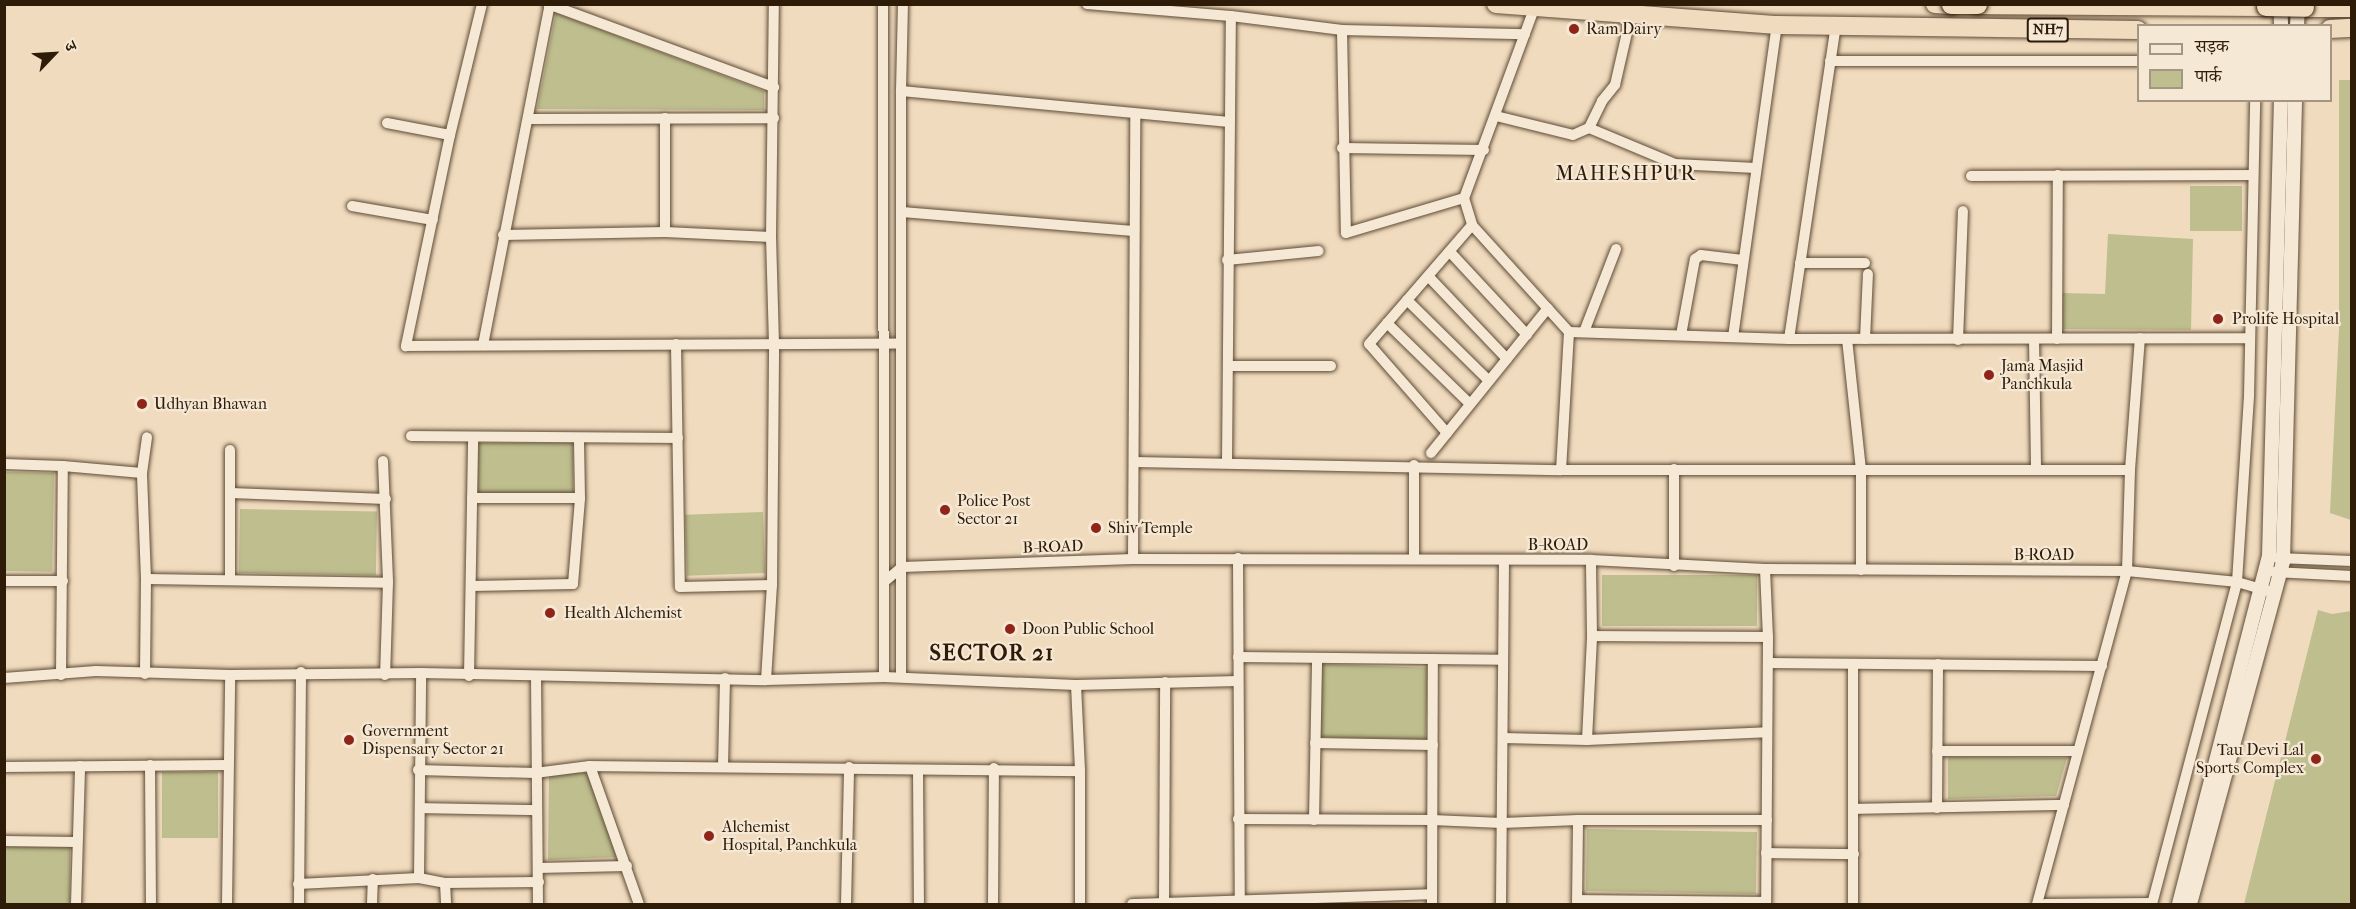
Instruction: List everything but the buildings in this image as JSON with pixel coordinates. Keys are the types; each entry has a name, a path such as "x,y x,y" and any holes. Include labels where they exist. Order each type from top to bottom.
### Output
{"highway":[{"name":"NH7","path":"1496,4 1534,9 1777,25 1958,30 2137,30"},
{"path":"1935,4 2352,8"},
{"path":"2332,29 2351,28"}],"street":[{"path":"482,4 450,135 406,346 901,343"},
{"path":"766,680 772,585 774,344 771,237 774,4"},
{"path":"883,4 884,677"},
{"path":"901,678 903,4"},
{"path":"1087,4 1231,16 1342,30 1525,34"},
{"path":"1958,4 1958,30"},
{"path":"483,345 549,5 774,87"},
{"path":"2273,6 2280,24"},
{"path":"2298,24 2302,6"},
{"path":"1534,9 1484,150 1464,198 1472,225 1569,332 1562,470"},
{"path":"1496,116 1573,135 1589,128 1602,101 1616,86 1631,15"},
{"path":"1227,462 1227,260 1231,16"},
{"path":"1733,337 1777,25"},
{"path":"1789,339 1836,25"},
{"path":"2332,36 2351,28"},
{"path":"1342,30 1342,148 1346,233 1464,198"},
{"path":"1830,61 2137,61"},
{"path":"883,84 1135,115 1230,122"},
{"path":"2045,904 2152,904 2236,582 2249,396 2255,102"},
{"path":"2274,565 2280,102"},
{"path":"2179,904 2274,565 2295,102"},
{"path":"1133,559 1135,115"},
{"path":"528,118 774,118"},
{"path":"664,232 665,118"},
{"path":"387,123 450,135"},
{"path":"1589,128 1675,165 1756,168"},
{"path":"1342,148 1484,150"},
{"path":"2058,175 2058,339"},
{"path":"1971,176 2253,175"},
{"path":"352,206 434,220"},
{"path":"901,212 1134,231"},
{"path":"1958,340 1963,212"},
{"path":"1447,433 1369,344 1472,225"},
{"path":"503,235 664,232 771,237"},
{"path":"1584,332 1616,249"},
{"path":"1227,260 1319,251"},
{"path":"1450,252 1527,335"},
{"path":"1681,335 1695,258 1701,255 1743,260"},
{"path":"1800,263 1866,268 1865,339"},
{"path":"1429,277 1507,359"},
{"path":"1407,300 1489,381"},
{"path":"1431,453 1548,308"},
{"path":"1387,323 1470,404"},
{"path":"1569,332 1789,339 2249,338"},
{"path":"2037,904 2127,571 2130,470 2140,338"},
{"path":"1847,339 1861,469 1861,570"},
{"path":"2034,339 2036,468"},
{"path":"676,344 680,587 772,585"},
{"path":"1228,366 1331,366"},
{"path":"411,436 678,438"},
{"path":"469,676 473,436"},
{"path":"145,674 146,579 142,473 147,437"},
{"path":"472,585 573,584 580,498 579,438"},
{"path":"230,450 230,580"},
{"path":"383,461 388,583 385,675"},
{"path":"1134,462 1414,465 1562,470 2036,468 2130,470"},
{"path":"4,464 63,466 142,473"},
{"path":"1414,465 1414,559"},
{"path":"61,675 63,466"},
{"path":"1674,469 1674,566"},
{"path":"231,494 386,499"},
{"path":"472,498 580,498"},
{"path":"1238,558 1240,904"},
{"name":"B-ROAD","path":"902,567 1133,559 1591,560 1674,566 1861,570 2127,571 2236,582 2267,590"},
{"path":"1501,904 1504,560"},
{"path":"1587,740 1592,636 1591,560"},
{"path":"2274,565 2352,561"},
{"path":"2274,565 2352,576"},
{"path":"884,582 902,567"},
{"path":"1578,820 1578,902 1766,903 1768,637 1765,568"},
{"path":"146,579 388,583"},
{"path":"4,581 63,581"},
{"path":"2190,904 2267,590"},
{"path":"1592,636 1768,637"},
{"path":"1238,657 1503,660"},
{"path":"1314,819 1317,658"},
{"path":"1132,904 1432,899 1433,659"},
{"path":"1768,663 2102,666"},
{"path":"1853,664 1853,904"},
{"path":"1937,808 1938,664"},
{"path":"4,678 96,671 230,675 301,672 385,675 421,673 469,676 766,680 884,677 1076,685 1238,681"},
{"path":"299,904 301,672"},
{"path":"420,878 418,770 421,673"},
{"path":"227,904 230,675"},
{"path":"536,676 535,773 538,904"},
{"path":"723,767 725,678"},
{"path":"1164,903 1165,682"},
{"path":"1076,685 1080,771 1080,904"},
{"path":"1503,738 1587,740 1767,732"},
{"path":"1316,743 1432,745"},
{"path":"1937,751 2078,751"},
{"path":"150,765 151,904"},
{"path":"4,767 228,765"},
{"path":"76,904 80,766"},
{"path":"418,770 535,773 590,766 849,767 918,770 994,768 1080,771"},
{"path":"590,766 639,904"},
{"path":"846,904 849,767"},
{"path":"993,904 994,768"},
{"path":"918,770 919,904"},
{"path":"1854,809 2064,805"},
{"path":"420,808 537,810"},
{"path":"1238,819 1432,820 1502,823 1578,820 1767,820"},
{"path":"4,841 76,842"},
{"path":"1766,853 1854,854"},
{"path":"538,868 627,866"},
{"path":"298,884 420,878 445,883 539,882"},
{"path":"372,904 373,879"},
{"path":"445,883 446,904"}],"green space":[{"path":"556,13 764,91 764,110 537,109"},
{"path":"2339,80 2352,80 2351,520 2330,513 2339,329"},
{"path":"2190,186 2242,186 2242,231 2190,231"},
{"path":"2108,234 2193,239 2191,330 2063,329 2062,293 2105,294"},
{"path":"477,443 573,443 573,493 477,493"},
{"path":"5,472 54,473 52,572 4,571"},
{"path":"240,509 377,511 376,575 239,573"},
{"path":"763,512 765,573 687,576 685,515"},
{"path":"1602,575 1757,575 1757,626 1602,626"},
{"name":"Tau Devi Lal Sports Complex","path":"2318,610 2332,614 2351,611 2351,904 2244,904"},
{"path":"1321,664 1428,668 1425,741 1318,737"},
{"path":"1948,757 2067,758 2056,796 1948,799"},
{"path":"162,772 218,772 218,838 162,838"},
{"path":"549,773 587,773 618,857 548,860"},
{"path":"1587,829 1757,832 1756,894 1586,891"},
{"path":"4,847 70,847 70,904 4,904"}],"place":[{"name":"Ram Dairy","path":"1574,29"},
{"name":"Prolife Hospital","path":"2218,319"},
{"name":"Jama Masjid Panchkula","path":"1989,375"},
{"name":"Udhyan Bhawan","path":"142,404"},
{"name":"Police Post Sector 21","path":"945,510"},
{"name":"Shiv Temple","path":"1096,528"},
{"name":"Health Alchemist","path":"550,613"},
{"name":"Doon Public School","path":"1010,629"},
{"name":"Government Dispensary Sector 21","path":"349,740"},
{"name":"Tau Devi Lal Sports Complex","path":"2316,759"},
{"name":"Alchemist Hospital, Panchkula","path":"709,836"}],"district":[{"name":"MAHESHPUR","path":"1626,173"},
{"name":"SECTOR 21","path":"992,654"}]}
